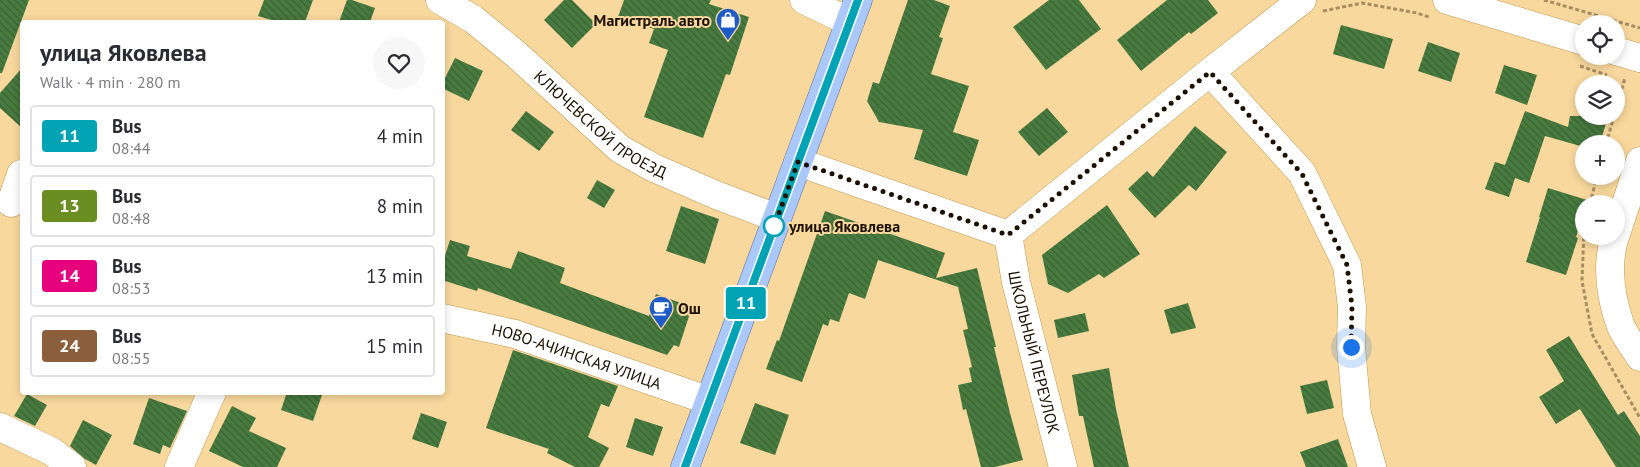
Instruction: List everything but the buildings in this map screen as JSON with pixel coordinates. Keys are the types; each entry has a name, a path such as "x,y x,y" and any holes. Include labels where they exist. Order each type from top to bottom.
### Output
{"main road":[{"path":"685,467 854,11"}],"street":[{"name":"КЛЮЧЕВСКОЙ ПРОЕЗД","path":"440,0 473,19 517,54 620,149 635,159 716,195 777,218"},
{"path":"804,0 854,11"},
{"path":"798,162 1008,235 1210,72 1309,8"},
{"path":"1442,10 1575,51"},
{"path":"1210,72 1302,174 1347,265 1352,307 1351,347 1357,414 1372,467"},
{"path":"1625,208 1639,166"},
{"path":"11,203 14,172"},
{"name":"ШКОЛЬНЫЙ ПЕРЕУЛОК","path":"1008,235 1016,282 1063,467"},
{"path":"1613,245 1609,277 1620,325 1640,357"},
{"name":"НОВО-АЧИНСКАЯ УЛИЦА","path":"445,319 515,334 710,401"},
{"path":"179,467 211,395"},
{"path":"0,427 51,451 72,467"}],"path":[{"path":"1544,0 1640,28"},
{"path":"1309,8 1322,11 1362,3 1417,13 1442,10"},
{"path":"1624,75 1628,61"}],"bus line":[{"name":"11","path":"685,467 858,0"}],"place":[{"name":"Магистраль авто","path":"728,41"},
{"name":"улица Яковлева","path":"774,226"},
{"name":"Ош","path":"661,329"}],"route":[{"path":"774,226 772,232 798,162 1008,235 1210,72 1302,174 1347,265 1352,307 1351,347"}]}
